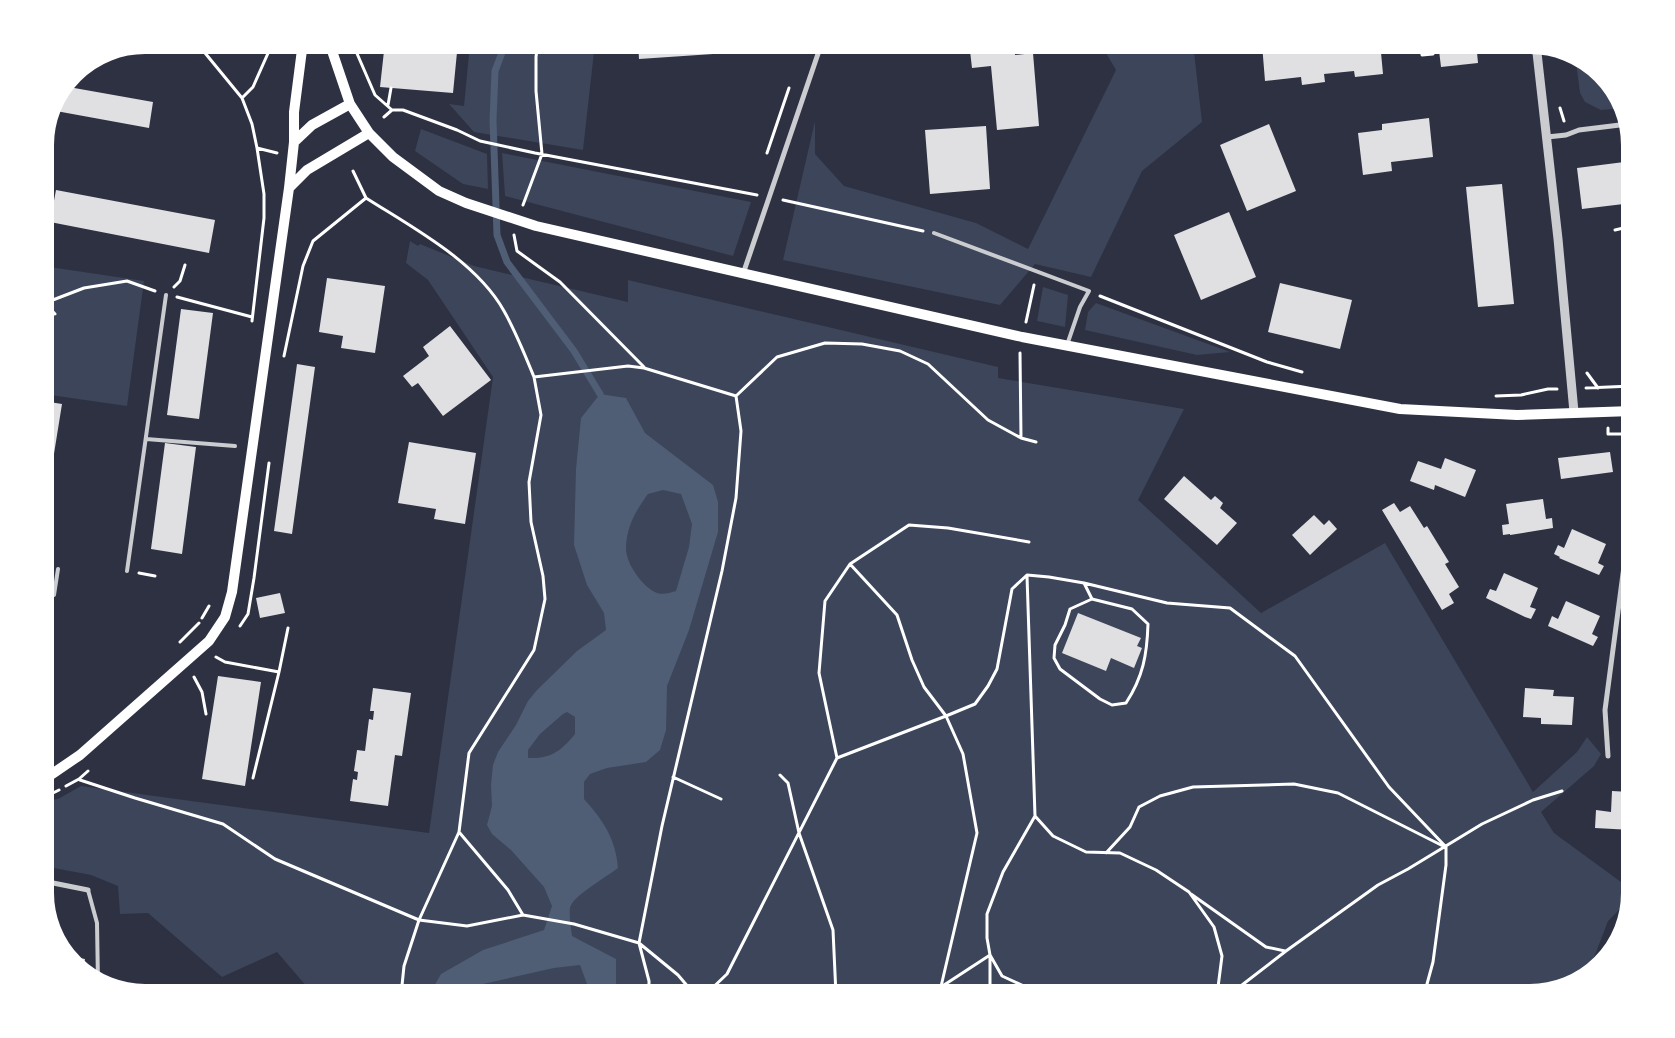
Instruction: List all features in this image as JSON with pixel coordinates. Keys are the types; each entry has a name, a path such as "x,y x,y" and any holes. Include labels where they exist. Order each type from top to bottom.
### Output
{"main road":[{"path":"51,774 80,755 209,640 226,618 232,592 289,188 294,142 294,112 302,51"},
{"path":"332,51 350,104 370,133 393,157 439,191 466,203 536,226 1022,337 1400,409 1517,415 1624,411"},
{"path":"294,142 312,125 350,104"},
{"path":"289,188 307,170 370,133"}],"street":[{"path":"742,274 819,51"},
{"path":"1537,52 1558,239 1574,412"},
{"path":"1546,137 1566,135 1579,130 1621,125"},
{"path":"1608,756 1605,710 1624,566"},
{"path":"51,883 88,890"}],"lane":[{"path":"934,233 1089,291 1080,307 1067,345"},
{"path":"127,571 166,294"},
{"path":"146,439 236,446"},
{"path":"54,594 58,569"},
{"path":"88,890 97,923 98,974"}],"path":[{"path":"203,51 242,98 252,124 258,148 264,194 264,218 251,326"},
{"path":"242,98 254,87 269,51"},
{"path":"356,51 375,95 392,110 403,110 457,130 480,141 768,197 934,233"},
{"path":"520,214 542,154 536,91 537,51"},
{"path":"1422,51 1422,55 1433,54"},
{"path":"387,106 390,88"},
{"path":"384,117 392,110"},
{"path":"258,148 279,153"},
{"path":"353,171 366,198 450,252 486,286 504,310 534,377 541,415 529,482 531,522 543,576 545,599 534,650 468,753 459,832 419,920 404,966 402,987"},
{"path":"283,362 303,266 313,242 366,198"},
{"path":"1615,230 1624,228"},
{"path":"514,232 517,251 560,282 644,368"},
{"path":"166,294 180,281 185,265"},
{"path":"51,300 84,288 126,281 166,294 252,317"},
{"path":"1089,291 1267,362 1305,372"},
{"path":"51,310 55,314"},
{"path":"736,396 777,357 825,343 862,344 900,351 928,364 988,420 1021,438 1036,442"},
{"path":"534,377 628,366 644,368 736,396"},
{"path":"1495,396 1522,395 1548,389 1624,386"},
{"path":"649,987 639,943 662,826 722,571 736,498 741,430 736,396"},
{"path":"239,628 248,614 269,459"},
{"path":"714,987 727,974 837,758 819,673 820,655 824,601 850,564 909,525 948,528 1029,542"},
{"path":"850,564 897,615 912,660 924,687 946,716 963,754 977,833 941,987"},
{"path":"837,758 975,704 997,669 1012,589 1027,575 1084,583 1167,603 1230,608 1294,656 1389,787 1446,847 1446,865 1433,962 1426,987"},
{"path":"990,987 990,955 986,938 987,914 1002,872 1035,816 1027,575"},
{"path":"1084,583 1092,599 1132,609 1148,624 1148,648 1138,685 1126,703 1112,705 1100,699 1060,669 1054,658 1055,645 1065,625 1070,609 1092,599"},
{"path":"173,648 198,624 211,601"},
{"path":"253,778 288,628"},
{"path":"222,650 216,657 225,662 279,672"},
{"path":"186,682 193,676 202,692 206,714"},
{"path":"93,766 79,779 134,798 223,824 275,859 419,920 468,926 523,915 574,924 639,943 678,975 688,987"},
{"path":"780,775 788,783 799,833 833,930 836,987"},
{"path":"673,778 721,799"},
{"path":"1106,853 1130,827 1139,807 1160,796 1193,787 1294,784 1338,792 1446,847"},
{"path":"1240,987 1286,951 1378,885 1408,870 1482,824 1533,800 1562,791"},
{"path":"1035,816 1053,836 1086,852 1120,853 1156,870 1266,947 1286,951"},
{"path":"459,832 508,890 523,915"},
{"path":"1188,892 1214,927 1222,956 1218,987"},
{"path":"941,987 990,955"},
{"path":"990,955 1002,976 1027,987"}],"shaded area":[{"path":"469,51 594,51 583,150 474,132 449,104 464,106"},
{"path":"1105,51 1194,51 1202,122 1142,171 1091,277 1035,264 1000,305 783,260 815,121 815,154 844,186 976,223 1028,249 1116,70"},
{"path":"1576,64 1596,79 1611,98 1616,109 1601,110 1585,102 1580,93"},
{"path":"421,129 487,154 488,189 463,184 415,151"},
{"path":"502,153 751,202 733,256 505,196"},
{"path":"410,241 418,246 420,244 474,266 628,302 628,280 998,367 998,378 1184,409 1138,500 1261,613 1385,543 1533,792 1577,752 1587,737 1601,754 1594,766 1541,812 1554,833 1624,884 1623,906 1608,921 1592,962 1566,980 1554,984 1530,987 307,987 277,952 222,977 148,913 120,914 118,886 91,875 51,868 51,800 58,799 81,786 429,833 493,377 428,280 406,263"},
{"path":"51,267 144,281 127,406 51,395"},
{"path":"1043,287 1068,295 1065,327 1037,321"},
{"path":"1096,303 1230,352 1197,355 1085,330 1088,312"},
{"path":"600,394 626,398 645,433 713,485 718,502 718,532 689,630 667,686 666,730 660,750 646,762 607,768 590,774 584,782 584,799 607,830 615,848 618,868 583,892 572,903 570,922 572,936 616,959 616,987 587,987 580,965 554,968 483,984 477,987 434,987 441,974 483,950 544,930 552,906 544,887 511,850 492,834 487,825 492,806 491,785 493,765 498,752 516,725 528,701 577,651 606,630 604,613 587,585 574,545 576,469 581,418","holes":["663,490 681,494 692,524 689,547 676,591 666,594 657,593 640,580 628,560 626,547 630,525 648,494","567,712 575,717 575,734 565,745 555,753 543,757 528,758 528,750 540,734"]}],"building":[{"path":"384,51 457,51 453,93 380,87"},
{"path":"639,51 713,51 713,54 639,59"},
{"path":"970,51 1015,51 1015,55 1033,53 1039,126 997,130 991,66 972,68"},
{"path":"1263,51 1381,51 1383,74 1355,77 1354,71 1324,74 1325,82 1302,85 1301,77 1265,81"},
{"path":"1439,51 1477,51 1478,63 1441,67"},
{"path":"71,87 153,102 149,128 57,111"},
{"path":"1429,118 1433,157 1391,162 1392,171 1363,175 1358,133 1382,130 1382,124"},
{"path":"1269,124 1296,191 1247,211 1220,145"},
{"path":"986,126 990,189 930,194 925,130"},
{"path":"1624,162 1624,204 1582,209 1577,168"},
{"path":"1502,184 1514,304 1478,307 1466,187"},
{"path":"56,190 215,220 209,253 51,222"},
{"path":"1229,212 1256,277 1201,300 1174,235"},
{"path":"327,278 385,286 375,353 341,348 343,336 319,332"},
{"path":"1280,283 1352,300 1340,349 1268,332"},
{"path":"181,309 213,313 199,419 167,415"},
{"path":"450,326 491,380 443,416 418,383 412,387 403,376 429,356 423,347"},
{"path":"297,364 315,367 292,534 274,531"},
{"path":"51,402 62,404 51,472"},
{"path":"409,442 476,453 465,524 434,519 436,509 398,503"},
{"path":"165,443 196,447 182,554 151,549"},
{"path":"1610,452 1613,472 1561,479 1558,458"},
{"path":"1445,458 1476,470 1465,497 1435,485 1434,490 1410,481 1418,461 1441,469"},
{"path":"1184,476 1211,500 1215,496 1223,503 1220,508 1237,523 1217,545 1164,499"},
{"path":"1543,499 1546,519 1552,518 1553,528 1503,535 1502,525 1509,524 1506,504"},
{"path":"1394,503 1400,512 1410,506 1424,528 1427,526 1449,562 1445,564 1459,587 1449,594 1454,603 1442,610 1382,510"},
{"path":"1314,515 1324,525 1329,520 1337,529 1310,555 1292,535"},
{"path":"1572,529 1606,544 1598,563 1604,566 1599,575 1559,558 1554,554 1558,545 1564,548"},
{"path":"1504,573 1538,588 1530,607 1536,609 1531,619 1486,598 1490,589 1496,591"},
{"path":"280,593 285,613 260,618 256,598"},
{"path":"1566,601 1600,616 1592,634 1598,637 1593,646 1548,626 1552,616 1558,619"},
{"path":"1078,613 1141,638 1137,646 1142,648 1134,668 1111,658 1106,671 1062,653"},
{"path":"218,676 261,682 245,786 202,779"},
{"path":"373,688 411,693 402,756 395,755 388,806 350,801 353,779 357,780 358,772 354,771 357,750 365,751 369,719 373,720 374,711 370,711"},
{"path":"1525,688 1554,690 1553,696 1574,697 1572,725 1541,724 1541,718 1523,717"},
{"path":"1612,791 1624,792 1624,830 1595,828 1596,810 1611,812"},
{"path":"76,958 85,959 84,965"}],"waterway":[{"path":"503,51 495,71 493,120 497,235 507,262 574,351 600,394"}]}
